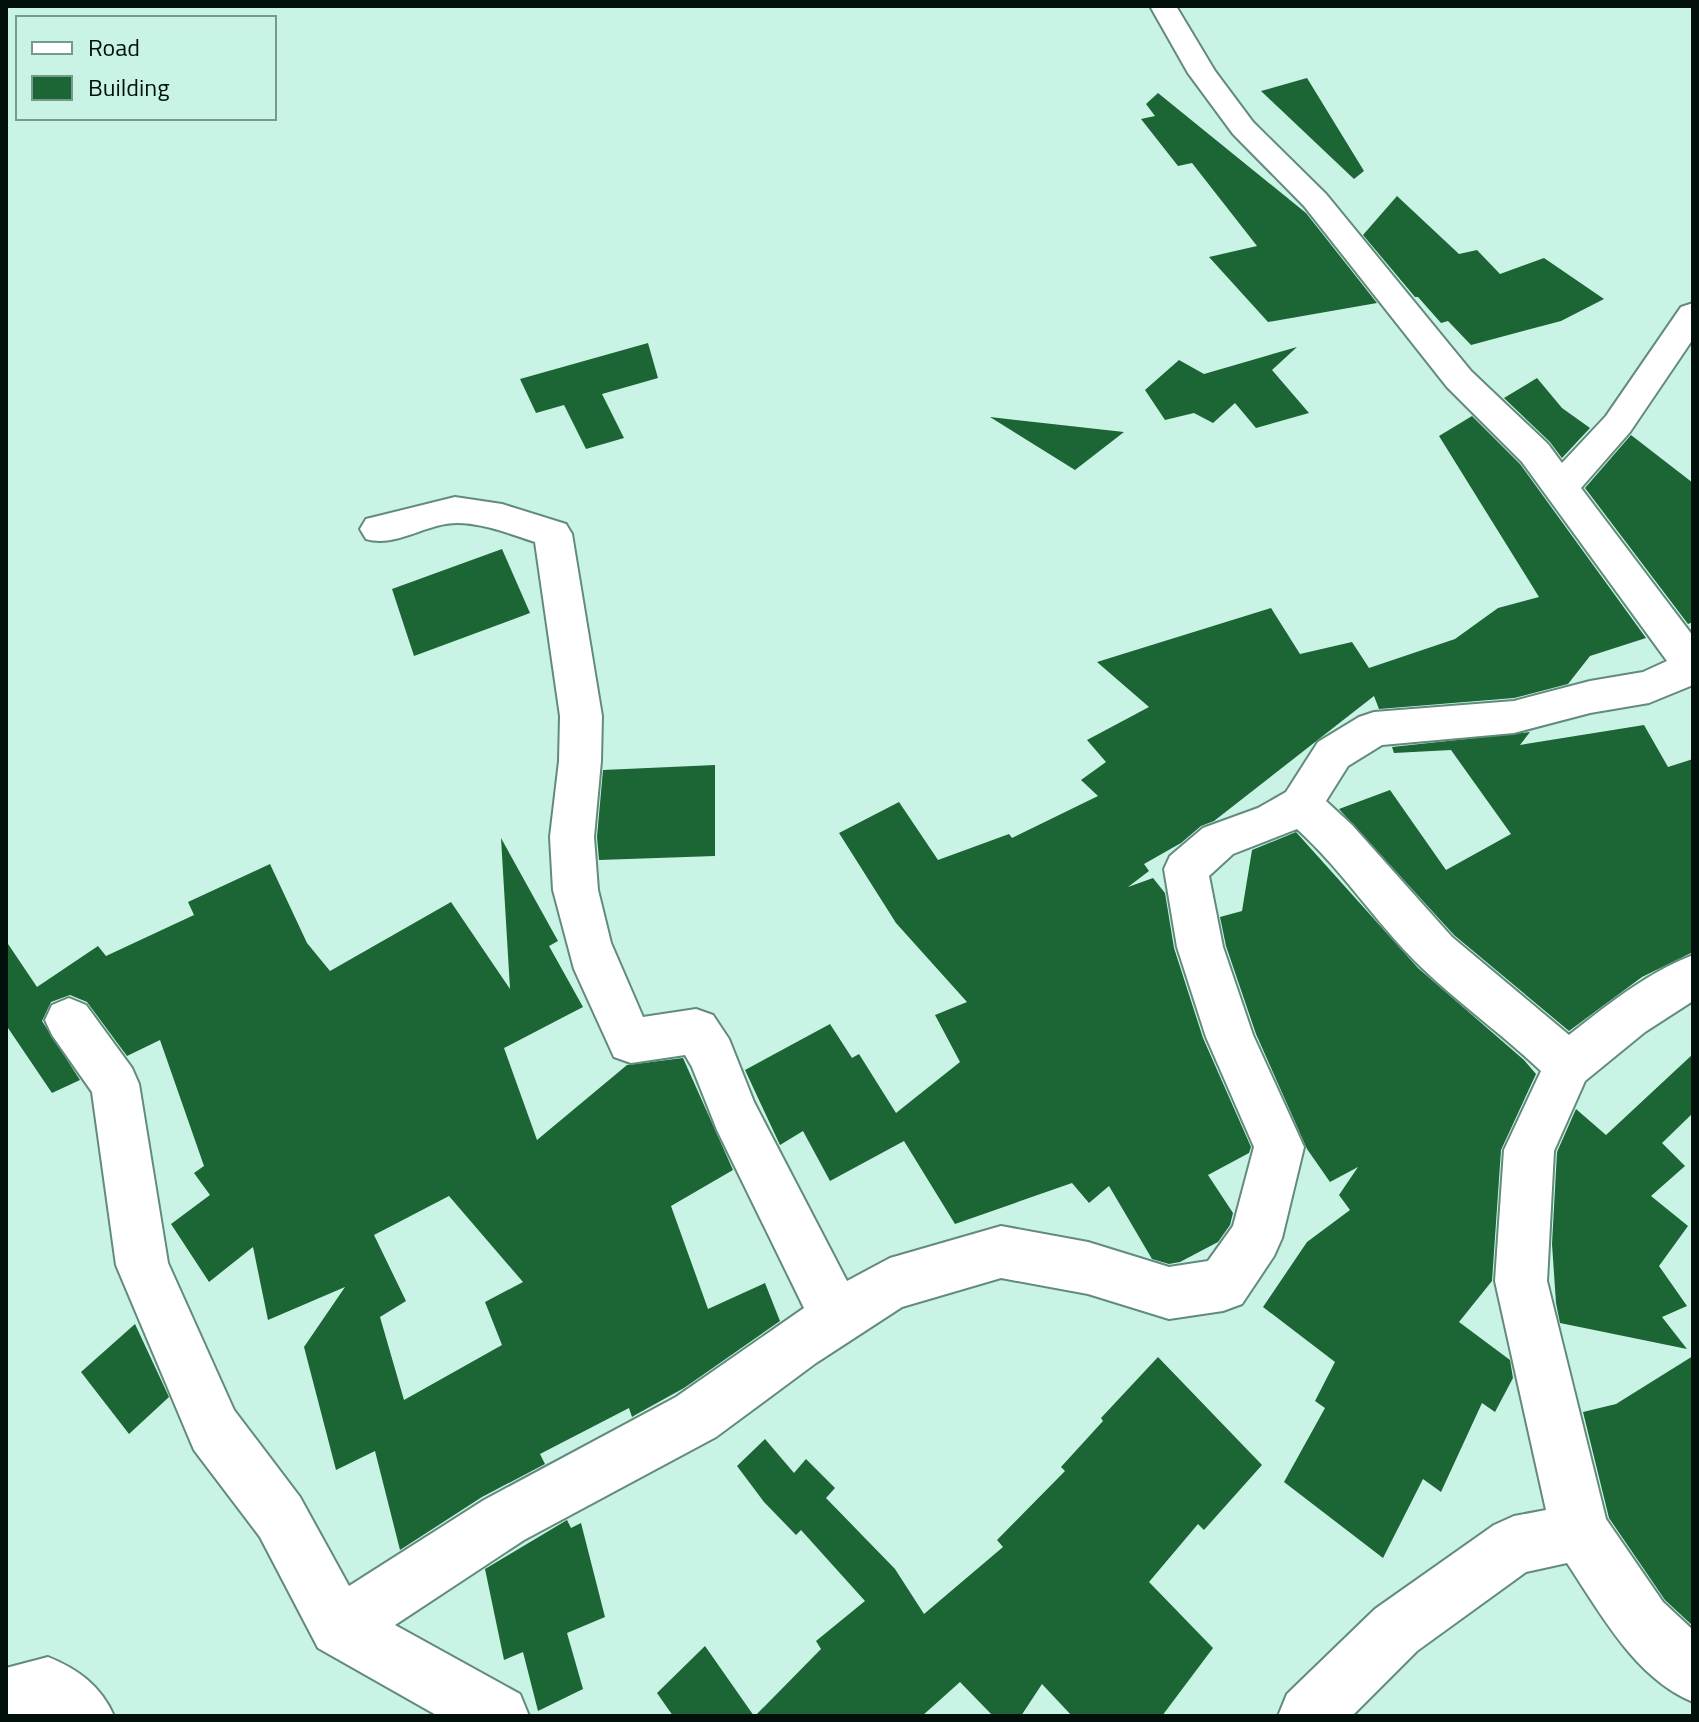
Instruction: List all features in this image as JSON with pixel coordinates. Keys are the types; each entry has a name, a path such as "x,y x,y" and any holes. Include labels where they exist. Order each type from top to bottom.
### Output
{"street":[{"path":"339,1627 504,1520 696,1417 837,1317 890,1284 1001,1252 1088,1268 1169,1293 1223,1285 1256,1238 1279,1147 1230,1037 1200,947 1186,869 1218,841 1273,821 1301,805 1333,754 1374,729 1514,717 1590,697 1649,687 1693,666 1535,453 1459,379 1315,200 1243,128 1202,73 1163,6"},
{"path":"1562,486 1618,424 1693,314"},
{"path":"379,529 455,510 502,517 553,534 581,718 572,840 579,905 594,961 631,1041 696,1031 712,1055 734,1113 837,1317"},
{"path":"1301,805 1337,838 1436,951 1525,1024 1568,1065"},
{"path":"1693,976 1628,1017 1568,1065 1529,1150 1521,1281 1580,1532 1642,1623 1693,1672"},
{"path":"69,1020 115,1084 142,1265 214,1430 280,1517 339,1627 480,1712"},
{"path":"1309,1716 1396,1630 1514,1545 1580,1532"},
{"path":"6,1699 48,1687 83,1716"}],"building":[{"path":"1307,78 1364,171 1354,179 1261,91"},
{"path":"1158,93 1306,213 1377,303 1268,322 1209,257 1257,246 1192,163 1178,166 1141,119 1155,116 1146,104"},
{"path":"1397,196 1459,254 1477,250 1500,274 1544,258 1604,299 1561,321 1471,345 1448,321 1441,323 1415,297 1363,235"},
{"path":"648,343 658,378 602,394 624,438 586,449 564,405 536,413 520,379"},
{"path":"1297,347 1272,370 1309,413 1256,428 1235,403 1213,423 1194,413 1165,420 1145,390 1179,360 1204,374"},
{"path":"1537,378 1562,408 1590,428 1562,458 1550,442 1504,398"},
{"path":"1472,416 1520,464 1646,638 1590,656 1568,684 1514,698 1379,709 1374,696 1214,821 1201,826 1181,843 1144,864 1149,871 1128,887 1153,878 1165,893 1174,948 1203,1038 1251,1147 1249,1153 1208,1175 1233,1213 1230,1225 1218,1242 1180,1262 1169,1264 1152,1259 1109,1186 1089,1203 1072,1183 955,1224 904,1141 830,1181 803,1131 780,1145 745,1070 830,1024 852,1058 859,1054 896,1113 960,1062 935,1015 967,1002 896,923 839,833 899,802 938,860 1009,834 1012,838 1098,796 1081,780 1106,762 1087,740 1149,707 1097,662 1271,608 1300,654 1352,642 1369,668 1455,639 1498,608 1539,597 1439,436"},
{"path":"990,417 1124,432 1075,470"},
{"path":"1631,435 1693,483 1693,622 1688,624 1585,488"},
{"path":"502,549 530,613 414,656 392,589"},
{"path":"1644,725 1668,767 1693,759 1693,952 1642,977 1569,1031 1454,935 1339,809 1390,790 1446,870 1511,834 1451,750 1394,753 1392,747 1530,732 1520,745"},
{"path":"715,765 715,856 599,860 597,837 603,770"},
{"path":"1296,832 1418,968 1536,1074 1501,1150 1492,1281 1459,1322 1510,1360 1513,1378 1495,1412 1482,1403 1441,1492 1423,1479 1383,1558 1284,1482 1325,1408 1315,1401 1335,1362 1263,1307 1307,1242 1350,1210 1339,1195 1358,1167 1330,1182 1307,1149 1256,1034 1226,946 1220,917 1242,911 1252,850"},
{"path":"501,838 558,941 549,946 583,1007 504,1048 537,1140 627,1065 683,1058 733,1170 671,1206 708,1309 765,1283 780,1321 684,1388 632,1417 629,1408 540,1454 545,1464 482,1497 400,1550 375,1451 336,1470 304,1347 345,1287 268,1320 253,1247 209,1282 171,1224 210,1195 194,1173 204,1166 160,1040 127,1056 87,1002 70,995 51,1002 42,1021 80,1080 52,1093 6,1025 6,941 37,987 98,946 106,956 194,915 188,902 270,864 307,943 330,971 451,902 510,989","holes":["449,1196 523,1282 485,1302 502,1345 404,1400 380,1317 406,1301 374,1235"]},
{"path":"1693,1054 1693,1113 1662,1143 1685,1166 1651,1196 1688,1226 1659,1266 1687,1306 1662,1317 1687,1349 1560,1323 1552,1244 1557,1152 1576,1109 1606,1135"},
{"path":"135,1324 169,1397 129,1434 81,1372"},
{"path":"1693,1356 1693,1626 1665,1600 1609,1518 1583,1412 1616,1404"},
{"path":"1158,1357 1262,1465 1204,1530 1198,1524 1149,1582 1213,1648 1162,1716 1072,1716 1042,1684 1021,1716 993,1716 960,1682 922,1716 755,1716 821,1649 816,1641 865,1601 801,1530 796,1535 764,1502 737,1466 765,1439 794,1473 806,1459 835,1488 826,1498 895,1569 924,1614 1003,1547 997,1540 1065,1471 1061,1467 1103,1421 1101,1418"},
{"path":"567,1520 571,1528 581,1523 605,1617 567,1633 583,1689 538,1711 523,1652 504,1660 485,1569"},
{"path":"705,1646 754,1716 673,1716 657,1693"}]}
